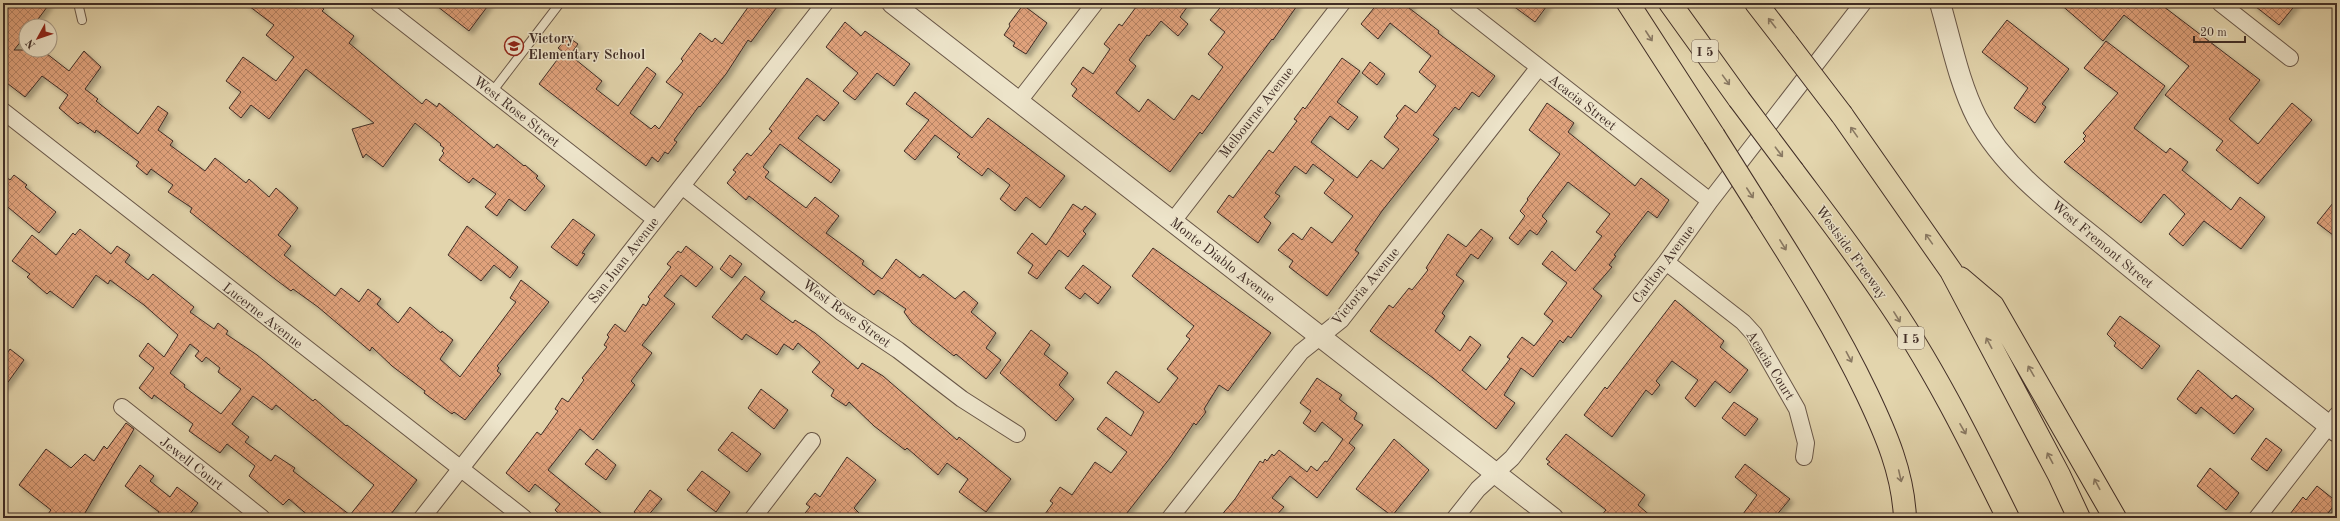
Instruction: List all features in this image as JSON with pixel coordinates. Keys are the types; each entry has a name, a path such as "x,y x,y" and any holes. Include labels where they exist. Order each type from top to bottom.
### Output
{"highway":[{"path":"1628,3 1821,306 1851,360 1883,428 1900,475 1906,518"},
{"name":"Westside Freeway","path":"1670,3 1882,292 1917,348 1971,442 2008,518"},
{"path":"1756,3 1842,115 1951,271 2059,475 2079,518"},
{"path":"1951,271 1994,306 2115,518"}],"street":[{"name":"West Rose Street","path":"378,3 655,219"},
{"name":"San Juan Avenue","path":"422,518 824,3"},
{"name":"Monte Diablo Avenue","path":"892,3 1553,518"},
{"path":"1019,101 1095,3"},
{"name":"Melbourne Avenue","path":"1172,221 1342,3"},
{"name":"Acacia Street","path":"1457,3 1710,201"},
{"name":"Carlton Avenue","path":"1455,518 1478,489 1512,458 1666,262 1710,201 1863,3"},
{"name":"West Fremont Street","path":"1940,3 1970,103 1985,130 2008,162 2048,200 2201,326 2334,424"},
{"path":"2220,3 2290,58"},
{"name":"Victoria Avenue","path":"1170,518 1301,352 1341,320 1539,67"},
{"name":"Lucerne Avenue","path":"3,111 524,518"},
{"name":"West Rose Street","path":"682,186 841,312 898,350 962,399 1017,434"},
{"name":"Acacia Court","path":"1666,262 1743,322 1754,334 1797,409 1806,443 1804,457"},
{"name":"Jewell Court","path":"122,407 262,518"},
{"path":"2257,518 2334,424"},
{"path":"752,518 812,441"}],"lane":[{"path":"78,3 82,20"},
{"path":"492,92 560,3"}],"building":[{"path":"3,3 50,3 39,18 18,18 18,45 14,50 18,50 18,58 52,58 69,71 84,51 101,67 85,89 98,99 96,101 138,134 158,106 168,113 158,130 173,141 170,145 205,171 215,158 246,183 249,179 269,197 276,188 298,208 278,235 291,246 284,255 335,296 341,288 359,302 368,289 381,299 377,304 398,323 410,307 441,333 442,331 453,340 440,359 460,377 516,302 510,298 521,280 549,302 497,366 499,368 497,371 501,374 465,420 454,412 452,414 424,393 425,391 392,366 372,347 370,351 318,307 293,289 291,291 190,212 192,208 168,192 173,185 151,169 147,175 136,166 139,162 96,130 95,133 80,122 78,124 59,108 68,95 42,76 25,97 3,80"},
{"path":"245,3 316,3 324,9 322,11 354,36 349,43 422,104 426,99 437,107 439,103 494,148 497,144 524,166 525,165 538,176 536,178 545,186 525,211 509,199 497,216 485,207 496,194 473,178 469,183 439,160 444,153 442,151 444,148 415,123 383,167 366,154 363,158 352,129 374,123 306,69 269,119 251,105 241,118 229,108 241,92 226,81 243,57 276,81 294,57 266,35 274,25"},
{"path":"433,3 490,3 469,31"},
{"path":"751,3 780,3 751,42 748,40 726,74 700,107 699,106 674,140 677,142 668,154 665,152 658,162 652,157 646,166 539,84 563,52 558,48 568,37 578,44 570,55 602,81 596,89 618,106 647,67 656,74 630,113 651,129 655,125 659,129 683,94 666,82 683,61 681,59 700,33 712,42 715,38 722,44"},
{"path":"1139,3 1190,3 1180,17 1188,24 1178,36 1161,21 1149,36 1147,35 1129,60 1136,66 1116,93 1139,112 1148,99 1174,120 1192,95 1199,100 1223,67 1208,54 1225,32 1210,20 1224,3 1299,3 1202,134 1200,132 1170,172 1072,96 1077,89 1071,84 1083,67 1093,74 1110,49 1104,44 1119,24 1122,26"},
{"path":"1378,3 1413,3 1409,8 1439,31 1438,33 1495,76 1479,97 1472,92 1459,110 1455,107 1433,135 1439,139 1382,211 1355,250 1359,253 1327,296 1289,267 1293,261 1278,250 1293,233 1302,240 1311,227 1332,243 1353,216 1324,193 1334,180 1313,164 1306,174 1295,166 1275,193 1280,196 1264,217 1271,223 1258,243 1217,212 1229,195 1233,198 1269,150 1273,153 1297,121 1294,119 1303,107 1305,109 1342,58 1360,71 1337,102 1358,117 1348,130 1330,116 1311,142 1357,178 1371,160 1383,169 1399,149 1384,137 1398,118 1396,116 1405,105 1416,113 1436,86 1419,72 1431,56 1390,23 1378,39 1361,24"},
{"path":"1509,3 1549,3 1535,22"},
{"path":"2059,3 2159,3 2260,80 2229,119 2258,144 2292,103 2312,120 2258,184 2216,150 2223,141 2165,95 2189,66 2124,15 2103,41"},
{"path":"2251,3 2297,3 2279,25"},
{"path":"1023,5 1047,23 1026,54 1013,46 1015,43 1004,35 1010,26 1009,24"},
{"path":"2007,20 2069,69 2042,104 2046,107 2035,123 2014,108 2028,88 1982,52"},
{"path":"845,22 861,36 865,31 910,64 894,86 877,73 855,100 843,91 858,73 826,47"},
{"path":"2106,41 2165,86 2134,128 2166,153 2170,148 2188,162 2182,170 2231,210 2240,197 2265,217 2241,249 2204,221 2183,246 2169,234 2185,214 2164,194 2141,223 2064,162 2085,141 2083,139 2086,136 2083,133 2118,93 2084,68"},
{"path":"1370,62 1385,74 1377,85 1362,73"},
{"path":"807,78 839,103 824,121 817,115 798,138 840,170 831,183 780,144 763,167 769,172 765,177 806,208 815,197 839,216 826,233 864,261 862,264 882,279 896,259 920,278 923,274 955,299 964,291 978,303 971,312 996,333 986,348 1001,360 986,379 956,354 954,356 912,323 904,312 906,309 878,290 874,295 749,196 746,200 727,183 736,172 733,170 747,153 751,156 772,131 769,129"},
{"path":"915,92 972,138 988,118 1065,176 1040,208 1026,197 1015,211 1000,199 1010,185 988,168 982,176 957,157 960,154 935,135 915,160 904,151 929,120 906,104"},
{"path":"1547,103 1574,123 1568,132 1635,186 1641,178 1669,200 1657,218 1648,211 1614,255 1616,256 1609,265 1612,267 1593,289 1602,296 1571,338 1568,336 1563,343 1560,340 1533,377 1521,368 1504,395 1515,403 1496,429 1433,378 1370,331 1389,305 1393,308 1409,288 1412,290 1428,270 1426,268 1448,234 1466,247 1481,229 1493,238 1478,259 1471,254 1456,275 1464,281 1442,313 1445,316 1435,331 1460,351 1470,336 1481,345 1462,370 1486,390 1510,359 1507,357 1522,337 1534,346 1553,321 1544,314 1567,283 1542,264 1552,251 1575,271 1602,236 1596,232 1610,214 1568,182 1542,216 1547,221 1537,235 1530,230 1518,245 1509,238 1525,216 1520,211 1528,200 1527,199 1560,154 1529,130"},
{"path":"3,175 10,180 14,175 27,185 25,187 56,212 39,233 3,203"},
{"path":"2337,198 2337,238 2317,223"},
{"path":"1073,204 1082,210 1085,206 1096,214 1083,231 1086,234 1068,257 1059,250 1037,279 1028,273 1033,265 1017,253 1032,233 1046,245"},
{"path":"573,219 595,235 582,253 585,254 577,266 551,247"},
{"path":"467,226 518,267 510,278 494,265 481,281 448,255"},
{"path":"80,229 111,254 117,246 130,255 125,262 148,280 153,274 194,307 190,312 214,329 218,323 228,331 226,334 257,355 313,401 315,399 346,426 347,425 417,480 388,518 311,518 289,499 283,505 249,476 255,466 227,444 220,453 189,431 193,424 154,395 152,399 139,388 154,368 139,356 148,343 164,357 178,335 144,305 110,280 108,284 96,275 73,308 50,291 47,294 27,277 30,274 12,261 32,235 56,255 73,233 75,235","holes":["190,344 199,351 195,356 202,362 206,357 220,368 218,372 241,389 221,414 184,387 185,385 170,373","253,396 272,410 276,405 374,485 350,515 293,471 295,468 275,455 271,461 245,442 249,437 232,424"]},
{"path":"686,246 713,267 696,287 681,275 664,296 675,304 642,345 652,353 631,381 635,385 593,440 580,429 548,470 607,518 564,518 555,510 560,504 535,484 529,492 506,473 537,432 541,435 558,411 555,409 562,398 568,402 584,380 582,378 607,347 604,345 609,337 607,335 615,324 625,332 643,304 646,306 650,299 648,297 671,267 667,264 678,251 681,253"},
{"path":"1153,248 1271,333 1228,391 1219,385 1204,409 1206,412 1196,425 1194,423 1170,458 1123,518 1042,518 1053,503 1050,501 1060,487 1072,495 1095,462 1111,473 1127,452 1097,429 1106,417 1131,436 1144,412 1107,383 1116,371 1159,403 1178,378 1167,369 1190,339 1186,336 1194,326 1132,276"},
{"path":"730,255 742,264 732,278 720,269"},
{"path":"1083,265 1111,287 1098,304 1085,293 1080,299 1065,288"},
{"path":"745,276 765,292 760,299 793,323 795,320 815,333 858,369 862,363 883,376 957,440 959,437 1011,479 986,512 959,492 968,479 947,463 938,475 907,448 905,450 874,426 849,402 846,406 831,396 834,390 812,372 820,362 798,343 793,350 784,344 777,355 746,334 742,340 712,317"},
{"path":"1675,300 1724,341 1720,347 1748,370 1730,393 1715,381 1695,407 1685,398 1698,380 1672,361 1656,381 1660,385 1652,395 1646,390 1612,437 1584,415 1605,387 1607,389"},
{"path":"2120,316 2160,346 2142,369 2114,346 2116,343 2107,334"},
{"path":"1031,330 1050,345 1044,354 1068,373 1059,385 1074,399 1056,421 1000,373"},
{"path":"10,349 24,360 3,389 3,359"},
{"path":"2198,370 2232,399 2236,395 2254,409 2234,434 2201,407 2196,414 2177,399"},
{"path":"1317,378 1342,395 1339,399 1357,413 1354,419 1363,425 1349,443 1355,448 1317,498 1290,476 1272,498 1284,507 1274,518 1219,518 1235,499 1260,461 1263,463 1265,459 1267,461 1272,454 1274,456 1279,450 1307,472 1311,466 1317,471 1325,461 1327,462 1343,439 1322,422 1315,432 1303,423 1311,411 1300,403"},
{"path":"761,389 788,410 774,429 748,408"},
{"path":"1734,402 1758,419 1745,436 1722,418"},
{"path":"126,423 134,429 82,518 45,518 51,510 19,485 46,449 71,468 85,454 94,461 104,446 107,449"},
{"path":"732,432 761,454 747,472 718,450"},
{"path":"1566,434 1645,495 1638,505 1653,518 1599,518 1606,510 1547,464 1550,462 1546,459"},
{"path":"2266,438 2282,450 2267,471 2251,459"},
{"path":"1394,439 1429,470 1392,516 1356,489"},
{"path":"597,449 616,465 606,480 585,464"},
{"path":"847,457 876,480 854,508 864,518 801,518 810,507 806,504 815,493 820,497"},
{"path":"1745,464 1790,499 1774,518 1740,518 1757,495 1735,477"},
{"path":"140,465 154,476 150,481 170,497 177,487 198,503 187,518 155,518 159,512 125,486"},
{"path":"2210,468 2239,493 2226,510 2197,486"},
{"path":"702,471 730,492 716,512 687,490"},
{"path":"2317,486 2337,502 2324,518 2287,518 2303,497 2306,500"},
{"path":"650,490 662,499 646,518 642,518 634,512"}],"place":[{"name":"Victory Elementary School","path":"514,46"}]}
